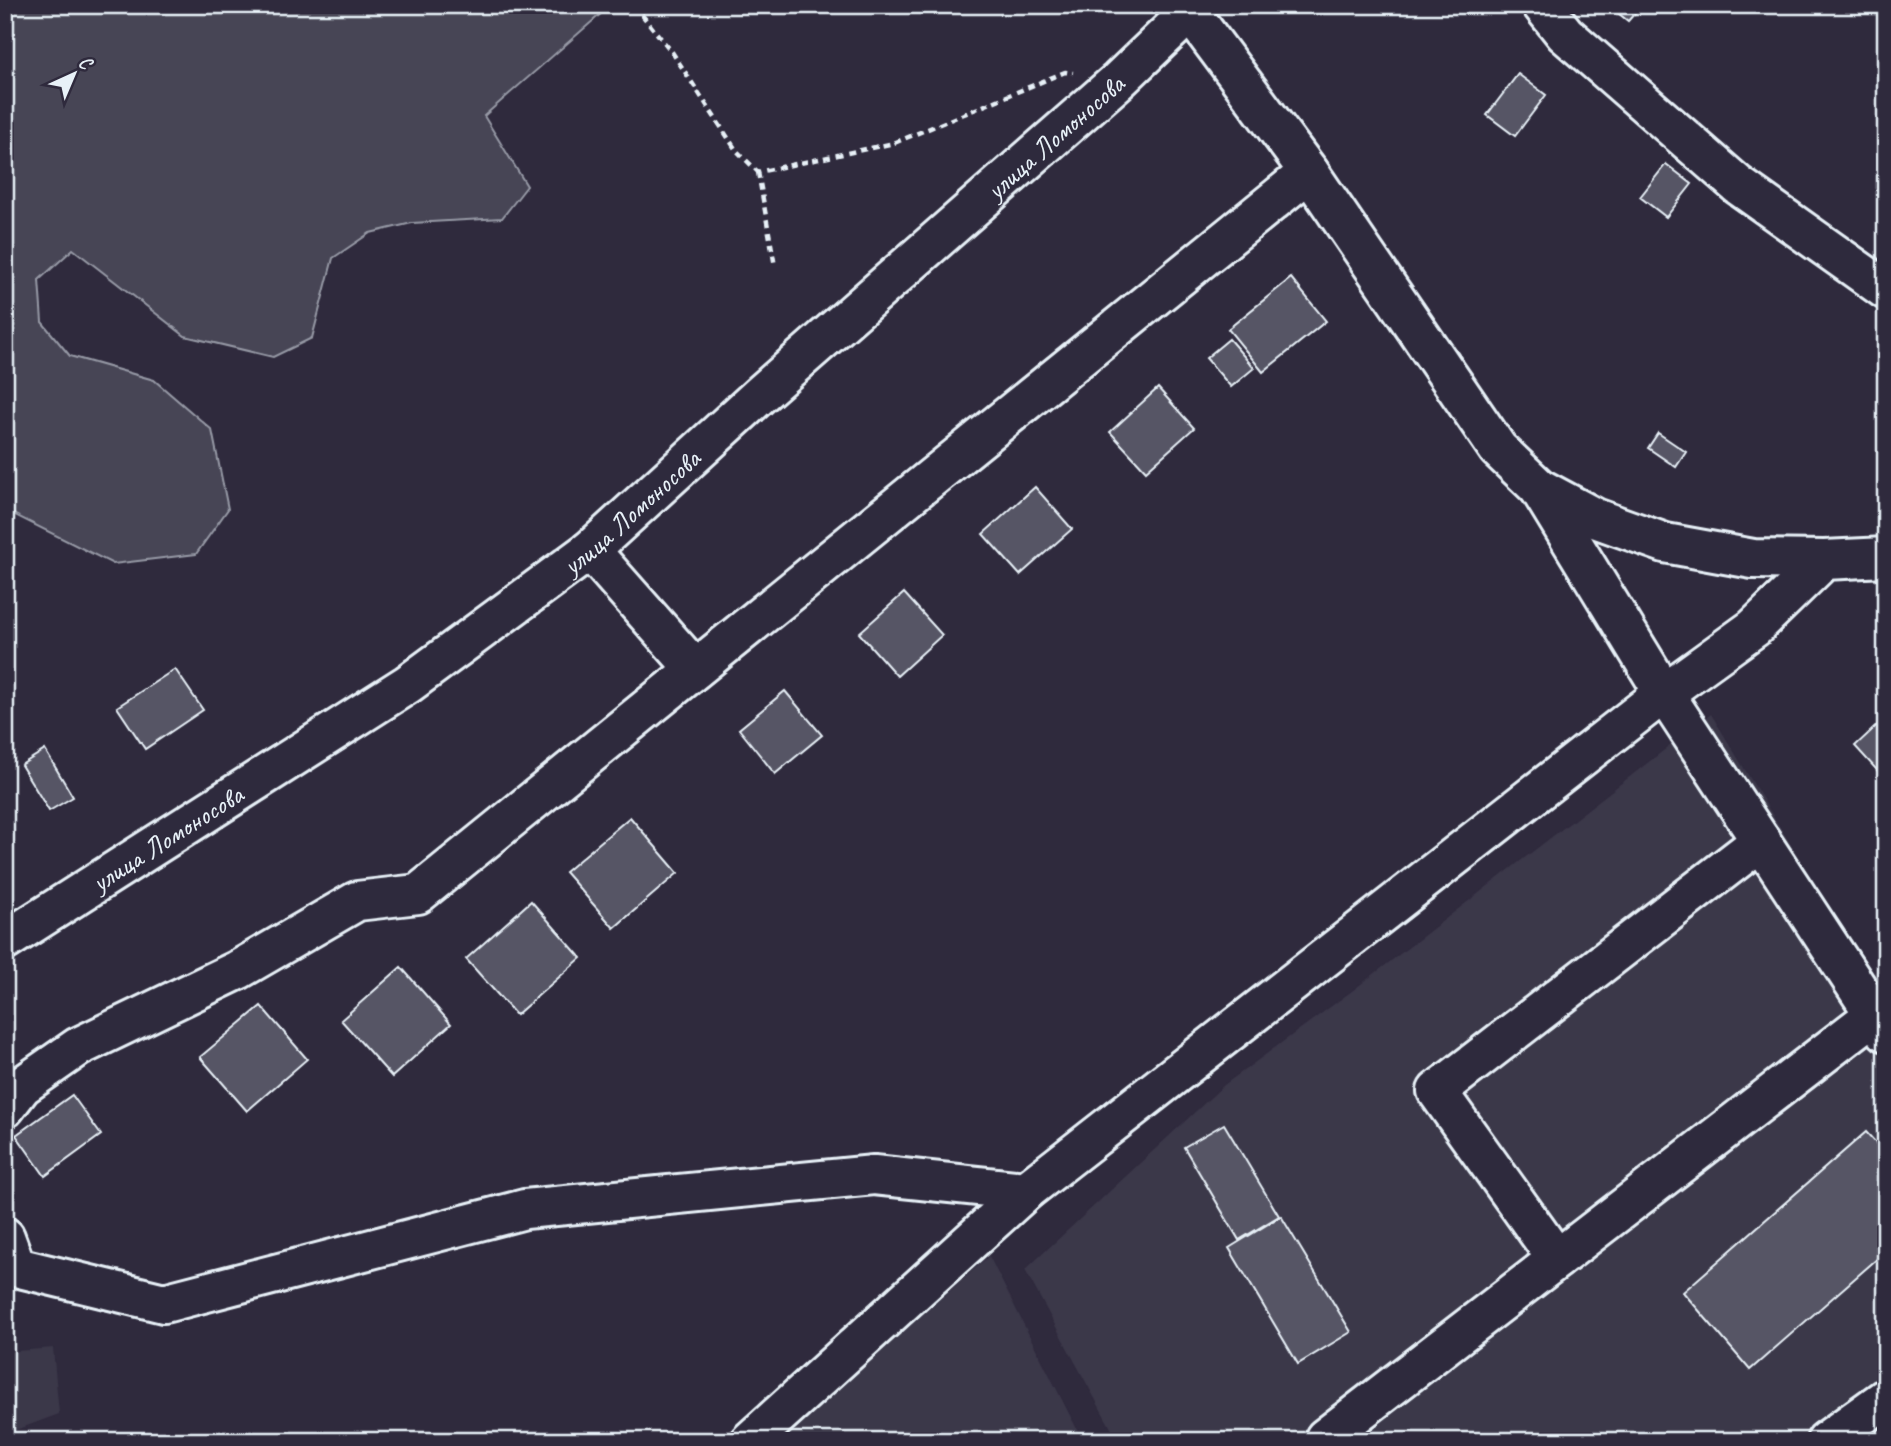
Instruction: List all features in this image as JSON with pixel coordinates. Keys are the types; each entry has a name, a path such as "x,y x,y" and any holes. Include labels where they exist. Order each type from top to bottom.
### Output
{"main road":[{"path":"1542,5 1565,34 1738,185 1886,290"},
{"path":"1192,9 1309,172 1498,449 1539,488 1664,693 1880,1023 1557,1259 1325,1438 1326,1441"},
{"name":"улица Ломоносова","path":"5,941 408,684 590,550 762,393 1118,80 1192,9"},
{"path":"5,1108 22,1086 78,1047 238,970 357,901 418,894 1309,172"},
{"path":"1539,488 1595,518 1665,543 1753,558 1824,560 1886,557"},
{"path":"590,550 695,669"},
{"path":"750,1441 1026,1191 1664,693 1754,628 1824,560"},
{"path":"1557,1259 1437,1091 1761,841"},
{"path":"5,1237 16,1267 164,1303 525,1209 874,1175 1026,1191"},
{"path":"1826,1441 1886,1398"}],"path":[{"path":"634,5 672,52 736,150 758,172 775,267"},
{"path":"758,172 894,143 1065,72 1118,80"}],"shaded area":[{"path":"5,5 611,5 484,116 527,186 502,218 412,223 370,233 333,258 312,338 273,357 185,336 73,249 39,280 42,322 70,356 154,380 212,430 228,509 196,554 113,564 5,510"},
{"path":"1711,714 1870,975 1886,965 1886,1441 1118,1441 1025,1270 1224,1085 1352,991"},
{"path":"989,1256 1083,1441 780,1441"},
{"path":"53,1348 59,1414 5,1434 5,1352"}],"building":[{"path":"1608,5 1642,5 1628,21"},
{"path":"1518,74 1546,95 1515,136 1487,115"},
{"path":"1666,164 1692,184 1666,217 1640,197"},
{"path":"1291,278 1326,321 1263,372 1228,329"},
{"path":"1229,339 1254,368 1231,387 1206,358"},
{"path":"1158,388 1194,428 1146,471 1110,432"},
{"path":"1658,433 1686,452 1676,467 1648,448"},
{"path":"1035,487 1072,529 1020,575 983,534"},
{"path":"904,593 942,635 897,676 859,633"},
{"path":"175,669 203,710 145,749 117,707"},
{"path":"785,691 822,735 775,774 739,729"},
{"path":"1886,717 1886,780 1855,746"},
{"path":"45,750 73,797 49,811 21,765"},
{"path":"630,817 678,873 614,928 565,872"},
{"path":"531,901 581,958 516,1015 466,959"},
{"path":"401,967 451,1024 392,1077 341,1020"},
{"path":"261,1006 307,1059 247,1111 200,1057"},
{"path":"72,1095 101,1135 45,1176 16,1135"},
{"path":"1224,1124 1279,1216 1239,1240 1184,1147"},
{"path":"1866,1132 1886,1154 1886,1251 1750,1370 1683,1292"},
{"path":"1281,1216 1351,1332 1298,1364 1229,1248"}]}
